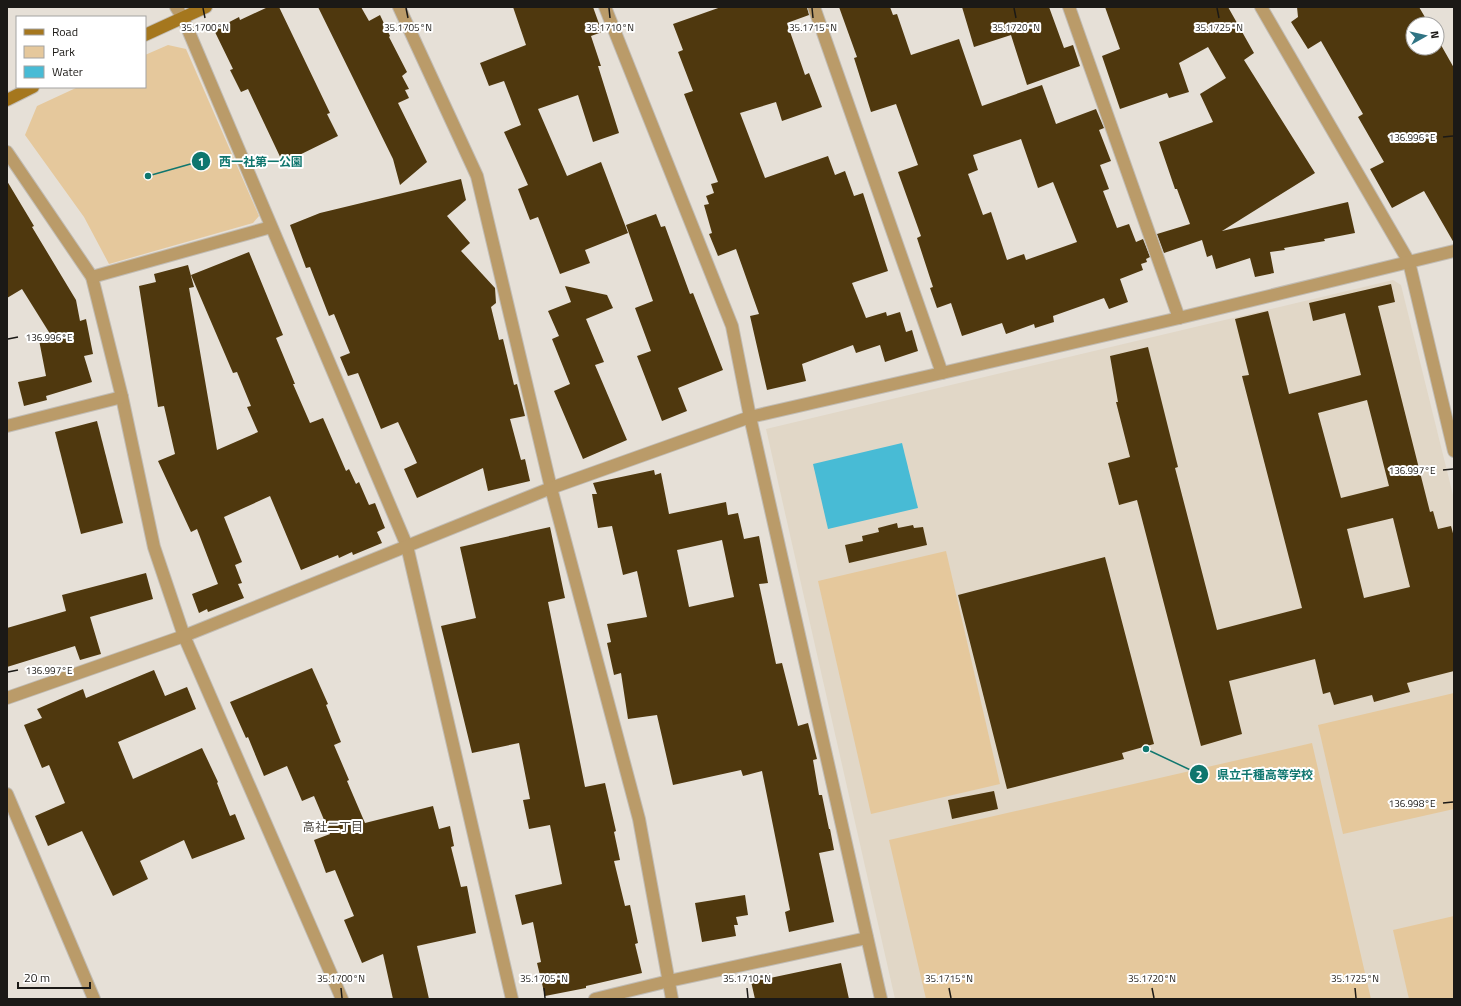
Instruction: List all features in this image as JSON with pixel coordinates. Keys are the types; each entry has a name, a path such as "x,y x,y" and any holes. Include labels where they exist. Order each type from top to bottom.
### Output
{"street":[{"path":"176,7 183,18 407,546 512,999"},
{"path":"146,35 206,7"},
{"path":"399,7 477,176 551,488 639,819 672,999"},
{"path":"605,7 732,326 750,417 881,999"},
{"path":"814,7 942,372"},
{"path":"1069,7 1178,318"},
{"path":"1261,7 1409,262 1454,450"},
{"path":"7,100 31,88"},
{"path":"7,152 92,277 122,397 154,547 184,636 342,999"},
{"path":"92,277 271,227"},
{"path":"7,698 184,636 551,488 750,417 1178,318 1454,251"},
{"path":"7,426 122,397"},
{"path":"7,794 94,999"},
{"path":"595,999 668,980 867,938"}],"shaded area":[{"path":"1393,280 1401,285 1454,499 1454,999 895,999 766,429"}],"green space":[{"path":"168,45 186,49 259,216 253,223 109,264 84,217 25,135 37,106 76,88 146,88 146,55"},
{"path":"946,551 1000,784 871,814 818,581"},
{"path":"1454,693 1454,809 1343,834 1318,725"},
{"path":"1312,743 1371,999 926,999 889,840"},
{"path":"1454,916 1454,999 1409,999 1393,930"}],"water":[{"path":"902,443 918,508 828,529 813,464"}],"building":[{"path":"268,7 279,7 330,113 327,114 338,136 283,163 248,89 241,92 230,70 233,69 214,30 239,17 240,20"},
{"path":"318,7 361,7 369,21 380,15 390,36 389,37 407,72 402,76 409,89 405,90 409,98 398,103 427,162 400,185 393,159"},
{"path":"513,7 593,7 602,32 591,36 601,66 598,66 619,133 593,142 578,95 538,109 567,176 601,162 628,233 585,250 590,263 560,274 538,217 530,220 518,189 528,185 504,132 521,125 504,81 489,86 480,63 526,45"},
{"path":"721,7 807,7 809,15 787,23 805,75 809,73 822,107 782,121 776,102 740,113 765,178 828,156 835,175 845,171 854,196 863,193 888,271 852,283 866,318 886,312 887,316 900,312 906,332 912,330 918,351 885,362 880,345 856,353 853,345 802,364 806,381 767,390 750,316 759,314 736,249 718,256 709,234 712,233 704,205 709,204 706,196 714,193 711,184 718,182 684,94 693,91 678,52 683,50 673,24"},
{"path":"839,7 890,7 893,15 897,14 911,55 959,39 982,106 1042,85 1056,124 1096,109 1104,128 1099,130 1111,161 1100,165 1109,189 1103,191 1117,228 1129,224 1136,242 1143,239 1150,257 1146,259 1147,262 1141,264 1143,270 1120,279 1128,302 1109,309 1104,298 1053,316 1054,322 1035,328 1034,324 1006,334 1002,323 962,336 951,303 937,308 930,288 933,287 917,238 921,236 898,172 918,165 896,104 871,112 854,58 857,57","holes":["1021,139 1038,188 1053,182 1077,242 1026,260 1024,254 1007,260 991,212 983,215 968,174 978,170 973,155"]},
{"path":"962,7 1049,7 1064,48 1073,45 1080,66 1027,85 1011,35 974,47"},
{"path":"1105,7 1228,7 1254,53 1244,60 1315,173 1222,231 1348,202 1355,233 1324,239 1325,241 1284,248 1285,250 1270,252 1274,273 1255,277 1250,258 1216,269 1212,255 1207,257 1202,240 1164,253 1157,234 1190,224 1177,189 1175,189 1159,142 1213,122 1200,94 1226,78 1208,47 1179,63 1189,92 1169,98 1167,93 1120,109 1102,56 1120,49"},
{"path":"1297,7 1419,7 1424,16 1405,16 1405,56 1445,56 1445,52 1454,68 1454,243 1424,191 1392,208 1370,169 1384,162 1358,117 1363,114 1321,41 1308,49 1291,22 1298,17"},
{"path":"461,179 466,200 447,216 470,243 461,251 495,288 496,303 491,307 499,340 503,339 514,385 517,384 525,416 510,419 521,460 525,459 530,481 488,491 483,468 417,498 404,469 417,463 398,422 381,429 358,373 348,376 340,357 350,353 334,314 329,316 310,267 306,268 290,225 320,213"},
{"path":"7,181 34,226 32,227 76,300 80,321 86,319 93,354 84,356 92,382 46,396 47,400 24,406 18,382 46,376 39,340 52,337 22,289 7,298"},
{"path":"656,214 661,227 665,226 690,294 693,293 723,370 678,388 687,411 662,421 637,356 651,351 635,308 653,301 626,225"},
{"path":"249,252 283,335 276,338 295,384 293,384 310,423 323,418 346,471 349,469 356,484 359,482 369,505 375,503 385,528 377,532 382,543 353,555 352,552 339,558 338,555 301,570 270,496 224,517 242,562 235,565 242,583 238,584 244,598 208,612 207,609 199,613 192,594 218,584 197,529 191,532 158,461 175,454 164,406 158,407 139,286 156,282 154,274 188,265 194,287 189,288 217,450 258,432 247,407 251,406 237,372 233,373 191,275"},
{"path":"1391,284 1395,302 1378,306 1430,512 1433,511 1438,529 1451,526 1454,537 1454,671 1407,683 1410,692 1374,702 1372,695 1334,705 1330,692 1323,694 1315,659 1229,681 1242,734 1201,746 1137,500 1119,505 1108,463 1130,457 1116,402 1118,402 1110,356 1148,347 1178,467 1175,468 1217,630 1302,608 1242,376 1249,375 1235,319 1268,311 1289,394 1361,375 1345,313 1313,321 1309,303","holes":["1367,400 1389,486 1341,498 1318,413","1393,518 1410,587 1364,598 1347,529"]},
{"path":"565,286 607,295 613,308 586,319 604,362 595,365 627,440 583,459 554,391 570,384 552,339 559,336 548,311 571,302"},
{"path":"97,421 123,523 81,534 55,432"},
{"path":"654,470 655,475 661,473 669,514 726,502 728,515 738,513 744,539 759,536 768,583 759,584 776,664 782,663 798,726 808,723 817,759 813,760 819,795 822,795 834,850 819,853 834,922 789,932 785,912 790,910 762,771 743,776 741,770 673,785 657,715 628,719 621,673 614,675 607,643 611,642 607,624 647,617 637,571 623,575 612,526 598,528 592,494 597,494 593,483","holes":["722,540 734,597 689,607 677,550"]},
{"path":"897,523 898,528 913,525 914,528 923,527 927,545 849,563 845,545 863,541 862,536 879,532 878,528"},
{"path":"550,527 565,598 548,602 585,787 605,783 616,831 614,832 620,860 614,861 625,906 630,905 638,943 635,944 642,973 586,986 586,988 545,996 537,963 541,962 533,922 522,925 515,895 562,884 550,825 529,829 523,800 530,799 519,743 472,753 441,626 476,618 460,547"},
{"path":"1105,557 1154,744 1122,753 1124,759 1007,789 958,595"},
{"path":"146,573 153,599 90,617 101,654 80,660 75,646 7,667 7,628 66,611 62,595"},
{"path":"312,668 328,704 326,705 341,742 334,745 349,780 347,781 365,823 433,806 439,829 450,826 454,846 451,847 461,887 467,886 476,933 417,946 429,999 393,999 383,954 362,963 344,920 354,916 335,870 326,873 314,840 330,834 314,796 302,801 287,766 264,776 248,737 246,738 230,702"},
{"path":"154,670 165,696 187,687 196,709 118,742 133,779 202,748 218,782 217,783 230,816 235,814 245,839 192,859 184,840 140,861 148,879 113,896 82,831 48,846 35,816 65,803 49,765 42,768 24,725 42,718 37,709 83,689 86,698"},
{"path":"994,791 998,809 952,819 948,800"},
{"path":"745,895 748,915 736,917 738,925 734,925 736,936 702,942 695,903"},
{"path":"841,963 849,999 755,999 750,977 769,973 770,978"}],"place":[{"name":"西一社第一公園","path":"148,176"},
{"name":"県立千種高等学校","path":"1146,749"}],"district":[{"name":"高社二丁目","path":"333,827"}]}
